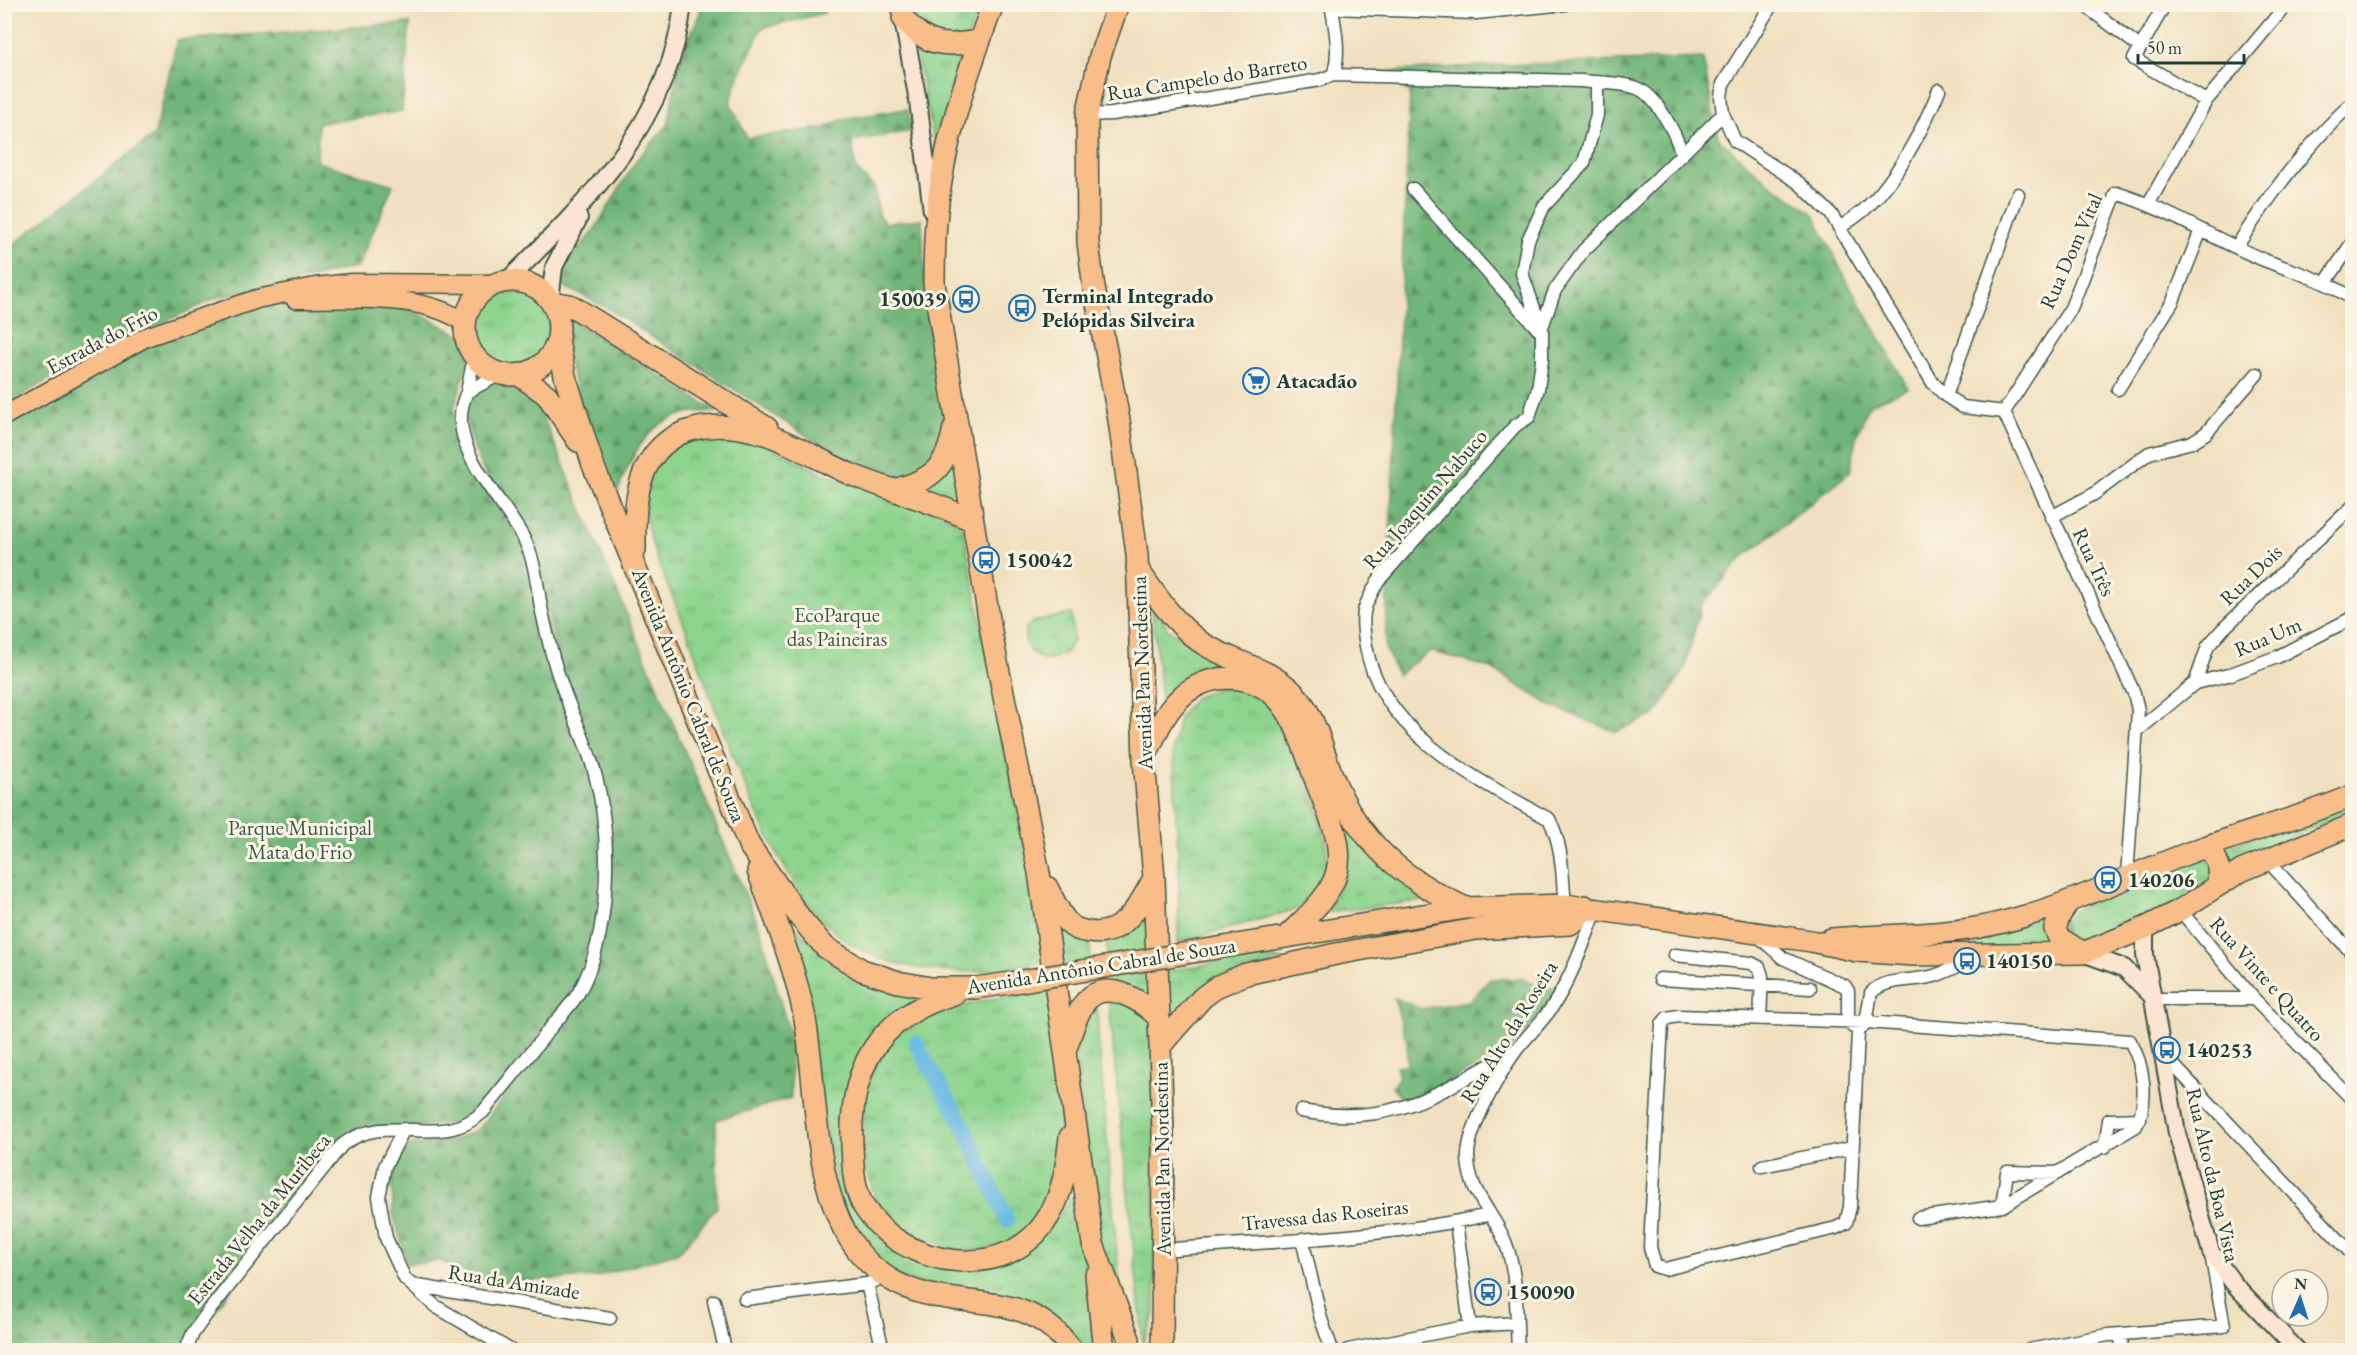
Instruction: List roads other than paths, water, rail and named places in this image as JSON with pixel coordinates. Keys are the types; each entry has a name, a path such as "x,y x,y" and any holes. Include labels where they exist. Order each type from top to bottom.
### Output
{"highway":[{"path":"993,4 951,136 941,180 934,230 934,283 992,638 1039,873 1093,1244 1104,1350"},
{"name":"Avenida Pan Nordestina","path":"1118,4 1100,56 1087,115 1088,243 1120,431 1137,568 1144,760 1154,878 1160,1046 1164,1250 1162,1350"},
{"path":"902,11 918,35 929,41 943,44 980,41"},
{"path":"501,283 526,283 540,290 551,301 559,321 558,340 552,355 541,366 509,374 488,369 474,357 466,338 465,323 469,309 477,296 501,283"},
{"path":"551,301 570,305 806,452"},
{"name":"Avenida Antônio Cabral de Souza","path":"558,340 565,376 594,465 635,560 749,845 801,920 825,946 862,970 898,982 931,988 976,988 1466,908 1583,906 1811,941 1857,951 1913,955 2083,953 2145,928 2180,910 2218,885 2267,860 2352,825"},
{"name":"Avenida Antônio Cabral de Souza","path":"509,374 547,396 594,465"},
{"path":"894,490 917,483 941,466 951,446 957,416"},
{"path":"635,560 636,505 642,478 654,455 670,440 698,427 729,425 769,436 894,490 940,505 973,521"},
{"path":"1137,568 1174,618 1198,640 1282,682 1300,700 1311,721 1339,792 1364,835 1390,861 1428,889 1466,908"},
{"path":"1144,760 1167,714 1195,685 1234,678 1250,681 1269,690 1283,705 1329,816 1338,856 1337,872 1328,890 1287,936"},
{"name":"Avenida Antônio Cabral de Souza","path":"1811,941 1976,928 2068,903 2127,877 2203,848 2295,819 2352,796"},
{"path":"749,845 801,1000 832,1203 843,1226 876,1280 921,1293 1013,1307 1051,1327 1072,1350"},
{"path":"2203,848 2209,850 2217,860 2218,885"},
{"path":"1039,873 1070,925 1078,930 1095,933 1114,929 1129,918 1154,878"},
{"path":"2068,903 2055,929 2059,938 2083,953"},
{"path":"1160,1046 1202,998 1218,986 1246,974 1336,954 1476,929 1570,924 1576,920 1583,906"},
{"path":"976,988 934,1000 908,1012 884,1034 871,1052 856,1088 852,1112 853,1166 856,1186 864,1207 884,1229 904,1245 938,1259 958,1262 977,1261 1008,1252 1032,1236 1049,1218 1064,1178 1073,1113"},
{"path":"1065,1048 1079,1014 1093,995 1110,992 1140,1000 1158,1017"},
{"path":"1093,1244 1129,1339"},
{"path":"1157,1350 1161,1327"}],"main road":[{"path":"551,301 550,284 560,250 593,193 637,136 658,96 671,57 682,4"},
{"path":"902,11 918,101 934,230"},
{"path":"501,283 593,193"},
{"name":"Estrada do Frio","path":"4,416 147,337 257,299 315,287 351,283 501,283"},
{"name":"Estrada do Frio","path":"257,299 343,299 404,303 443,310 465,323"},
{"name":"Rua Alto da Boa Vista","path":"2145,928 2145,955 2177,1133 2211,1252"},
{"path":"2083,953 2124,968 2154,999"},
{"path":"2211,1252 2234,1284 2297,1350"}],"street":[{"path":"1331,6 1476,13 1565,4"},
{"path":"1773,4 1723,84 1721,98 1727,128 1735,141 1816,198 1840,228 1920,363 1946,396 1963,407 2004,412"},
{"path":"2083,4 2140,47"},
{"path":"2164,4 2134,60 2206,101"},
{"path":"2149,203 2206,101 2287,4"},
{"name":"Rua Campelo do Barreto","path":"1087,115 1112,114 1261,90 1320,80 1333,75 1337,52 1331,6"},
{"path":"1333,75 1597,82 1640,89 1648,96 1676,136 1681,152"},
{"path":"1542,334 1522,273 1528,240 1544,206 1584,163 1597,115 1597,82"},
{"path":"1840,228 1867,208 1888,183 1929,115 1940,90"},
{"path":"2237,246 2270,194 2298,157 2352,103"},
{"path":"1542,334 1542,327 1555,290 1583,251 1681,152 1723,114"},
{"path":"1413,189 1542,334"},
{"name":"Rua Dom Vital","path":"2004,412 2071,308 2116,193 2149,203 2262,259 2326,282 2352,299"},
{"path":"1946,396 2018,194"},
{"path":"2118,389 2173,301 2201,230"},
{"path":"2326,282 2352,243"},
{"name":"Rua Joaquim Nabuco","path":"1542,334 1538,388 1528,417 1515,426 1378,581 1365,607 1364,633 1368,657 1381,693 1422,738 1457,766 1549,819 1583,906"},
{"name":"Estrada Velha da Muribeca","path":"186,1350 193,1333 208,1312 342,1145 357,1134 370,1130 452,1130 471,1123 483,1112 579,993 592,962 602,909 606,840 602,802 594,768 553,660 533,560 525,540 479,471 464,434 460,415 474,357"},
{"path":"467,392 509,374"},
{"path":"2051,517 2094,494 2149,453 2162,447 2192,442 2206,433 2258,374"},
{"name":"Rua Três","path":"2004,412 2134,693 2138,710 2138,729 2131,794 2127,877"},
{"name":"Rua Dois","path":"2195,683 2208,646 2352,507"},
{"name":"Rua Um","path":"2195,683 2228,675 2277,657 2352,618"},
{"path":"2138,729 2195,683"},
{"path":"2267,860 2352,953"},
{"name":"Rua Alto da Roseira","path":"1518,1350 1512,1264 1506,1243 1488,1215 1473,1184 1468,1156 1470,1137 1479,1116 1516,1051 1551,1009 1566,983 1583,906"},
{"name":"Rua Vinte e Quatro","path":"2180,910 2254,999 2352,1099"},
{"path":"1754,932 1783,958 1845,986 1848,991 1848,1022"},
{"path":"1675,955 1751,963 1759,967 1760,1018"},
{"path":"1918,1218 2002,1206 2105,1147 2136,1126 2145,1102 2138,1057 2130,1041 1862,1027 1848,1022 1760,1018 1678,1016 1667,1018 1662,1024 1651,1258 1655,1266 1665,1269 1826,1230 1846,1223 1850,1207 1852,1148 1862,1027 1871,993 1876,987 1936,975 1983,955"},
{"path":"1660,980 1810,988"},
{"path":"2154,999 2254,999"},
{"path":"1301,1111 1348,1117 1390,1112 1422,1101 1516,1051"},
{"path":"2163,1055 2352,1254"},
{"path":"2105,1147 2109,1120 2140,1119"},
{"path":"404,1129 385,1166 379,1197 386,1238 405,1279 435,1306 510,1350"},
{"path":"1762,1166 1852,1148"},
{"path":"2002,1206 2007,1172 2059,1173"},
{"name":"Travessa das Roseiras","path":"1164,1250 1302,1239 1456,1222 1488,1215"},
{"path":"1456,1222 1470,1326"},
{"path":"1302,1239 1321,1319 1332,1350"},
{"name":"Rua Alto da Boa Vista","path":"2122,1335 2224,1326 2211,1252"},
{"path":"745,1299 876,1280 883,1350"},
{"name":"Rua da Amizade","path":"411,1285 610,1318"},
{"path":"714,1301 725,1350"},
{"path":"1348,1350 1470,1326 1517,1323"},
{"path":"2028,1350 2083,1339 2122,1335 2121,1350"}],"waterway":[{"path":"916,1043 966,1131 1007,1220"}],"place":[{"name":"150039","path":"966,299"},
{"name":"Terminal Integrado Pelópidas Silveira","path":"1022,308"},
{"name":"Atacadão","path":"1256,381"},
{"name":"150042","path":"986,560"},
{"name":"140206","path":"2108,880"},
{"name":"140150","path":"1967,961"},
{"name":"140253","path":"2167,1050"},
{"name":"150090","path":"1488,1292"}],"park label":[{"name":"EcoParque das Paineiras","path":"837,627"},
{"name":"Parque Municipal Mata do Frio","path":"300,840"}]}
